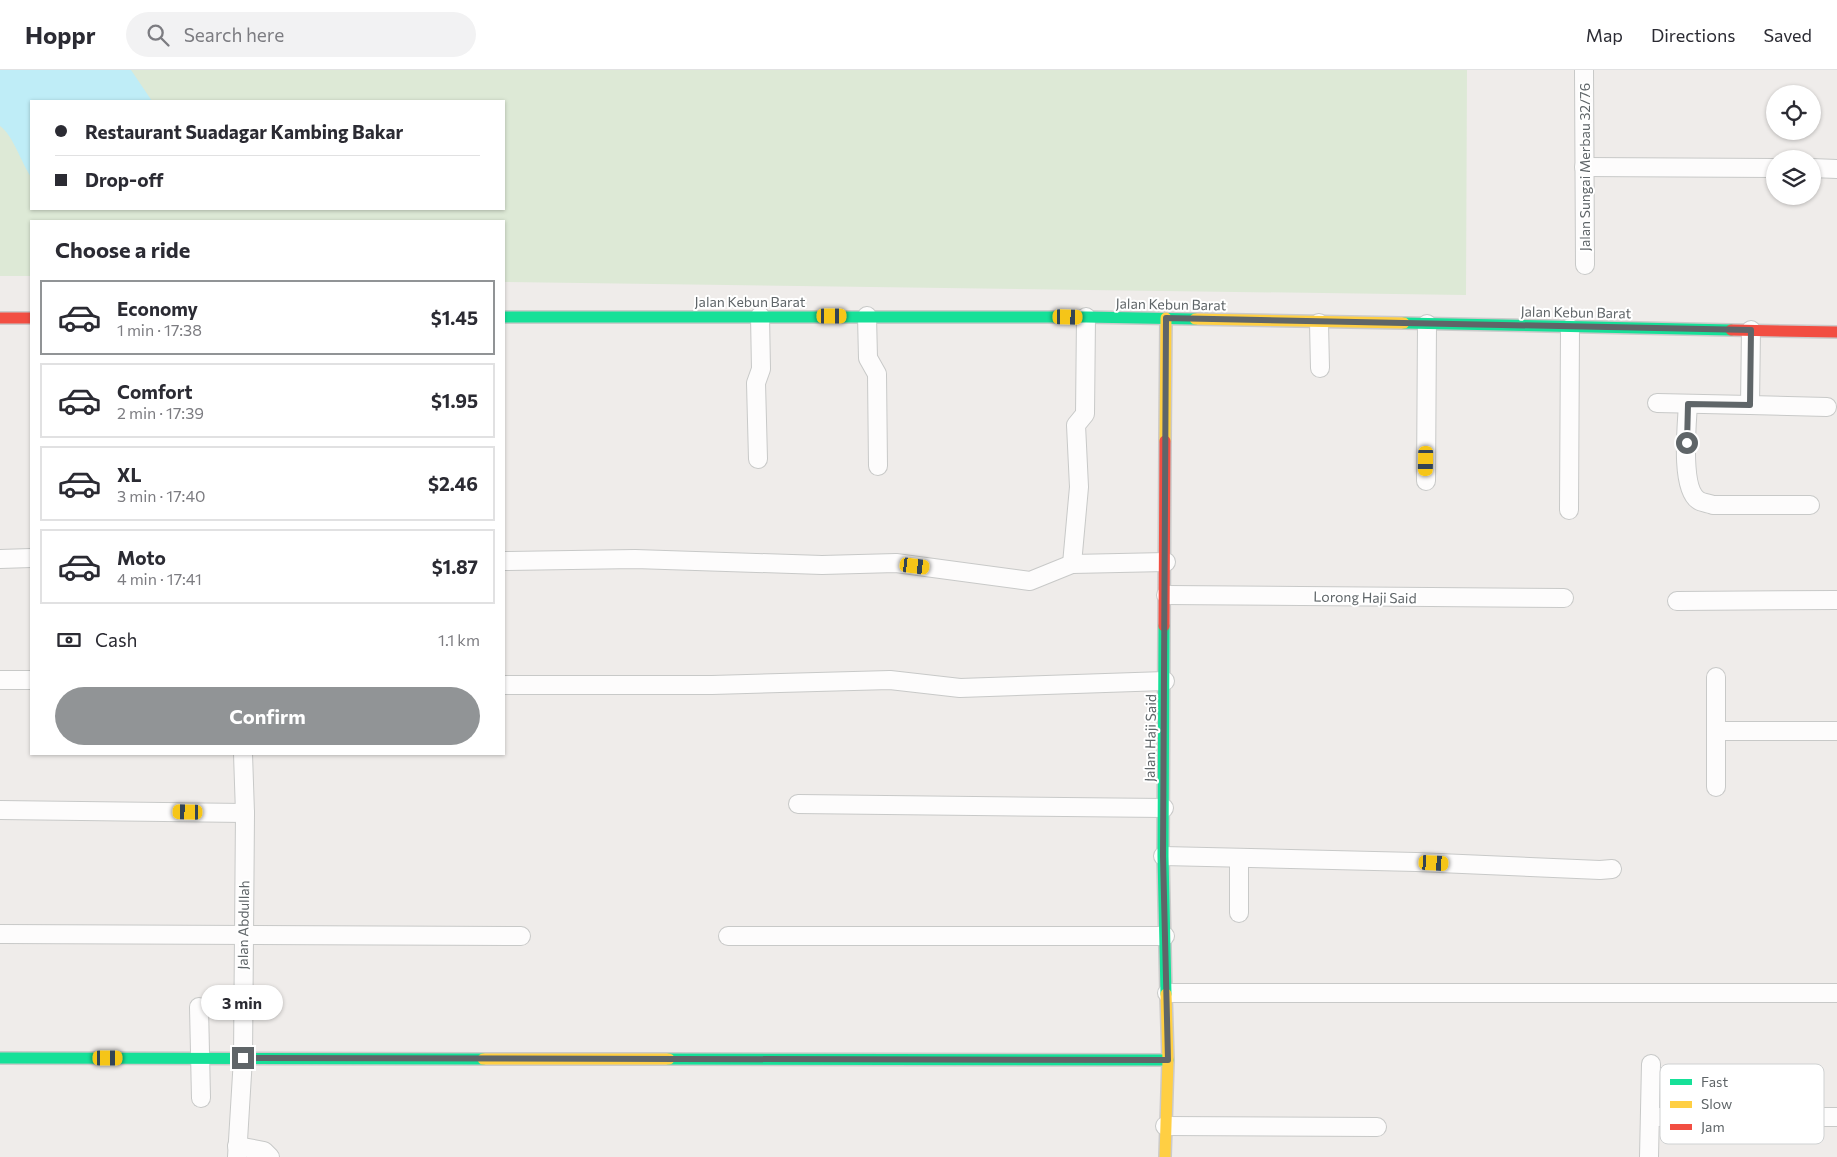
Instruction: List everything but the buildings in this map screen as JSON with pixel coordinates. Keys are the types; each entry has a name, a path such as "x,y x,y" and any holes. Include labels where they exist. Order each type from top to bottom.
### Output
{"street":[{"name":"Jalan Sungai Merbau 32/76","path":"1584,70 1585,265"},
{"path":"1584,167 1766,168"},
{"path":"1821,168 1837,168"},
{"path":"758,458 756,383 761,369 760,316"},
{"path":"867,316 868,358 877,374 878,466"},
{"name":"Jalan Kebun Barat","path":"505,317 1086,317 1837,332"},
{"path":"1072,564 1079,488 1076,424 1085,414 1086,317"},
{"path":"0,318 30,318"},
{"name":"Jalan Haji Said","path":"1164,1157 1168,1060 1163,856 1166,595 1166,318"},
{"path":"1319,323 1320,368"},
{"path":"1426,481 1427,324"},
{"path":"1569,510 1570,328"},
{"path":"1750,405 1751,330"},
{"path":"1657,403 1827,407"},
{"path":"1688,404 1688,477 1691,490 1698,500 1713,505 1810,505"},
{"path":"0,559 30,558"},
{"path":"505,561 635,559 822,565 896,563 1030,581 1072,564 1166,562"},
{"name":"Lorong Haji Said","path":"1166,595 1564,598"},
{"path":"1677,601 1837,600"},
{"path":"1716,677 1716,787"},
{"path":"0,680 30,680"},
{"path":"505,685 712,685 890,680 960,688 1165,681"},
{"path":"1716,731 1837,731"},
{"name":"Jalan Abdullah","path":"237,1152 243,1058 243,755"},
{"path":"798,804 1164,808"},
{"path":"0,810 244,813"},
{"path":"1163,856 1612,869"},
{"path":"1239,859 1239,913"},
{"path":"0,934 521,936"},
{"path":"728,936 1165,936"},
{"path":"1167,993 1837,993"},
{"path":"199,1007 201,1098"},
{"path":"0,1058 1168,1060"},
{"path":"1649,1157 1650,1064"},
{"path":"1650,1117 1660,1117"},
{"path":"1824,1117 1837,1117"},
{"path":"1165,1126 1377,1126"},
{"path":"237,1152 264,1151 270,1157"}],"green space":[{"path":"0,70 1467,70 1466,295 505,282 505,220 30,220 30,276 0,276"}],"water":[{"path":"0,70 131,70 151,100 30,100 30,176 13,142 0,126"}],"traffic: fast":[{"path":"505,317 1086,317 1195,319"},
{"path":"1404,323 1731,330"},
{"path":"1164,626 1163,856 1166,994"},
{"path":"0,1058 483,1059"},
{"path":"669,1059 1168,1060"}],"traffic: slow":[{"path":"1165,441 1166,318"},
{"path":"1195,319 1404,323"},
{"path":"1165,1157 1168,1060 1166,994"},
{"path":"483,1059 669,1059"}],"traffic: jam":[{"path":"0,318 30,318"},
{"path":"1731,330 1837,332"},
{"path":"1164,626 1165,441"}],"route":[{"path":"243,1058 1168,1060 1163,856 1166,318 1319,323 1751,330 1750,405 1688,404 1687,443"}]}
